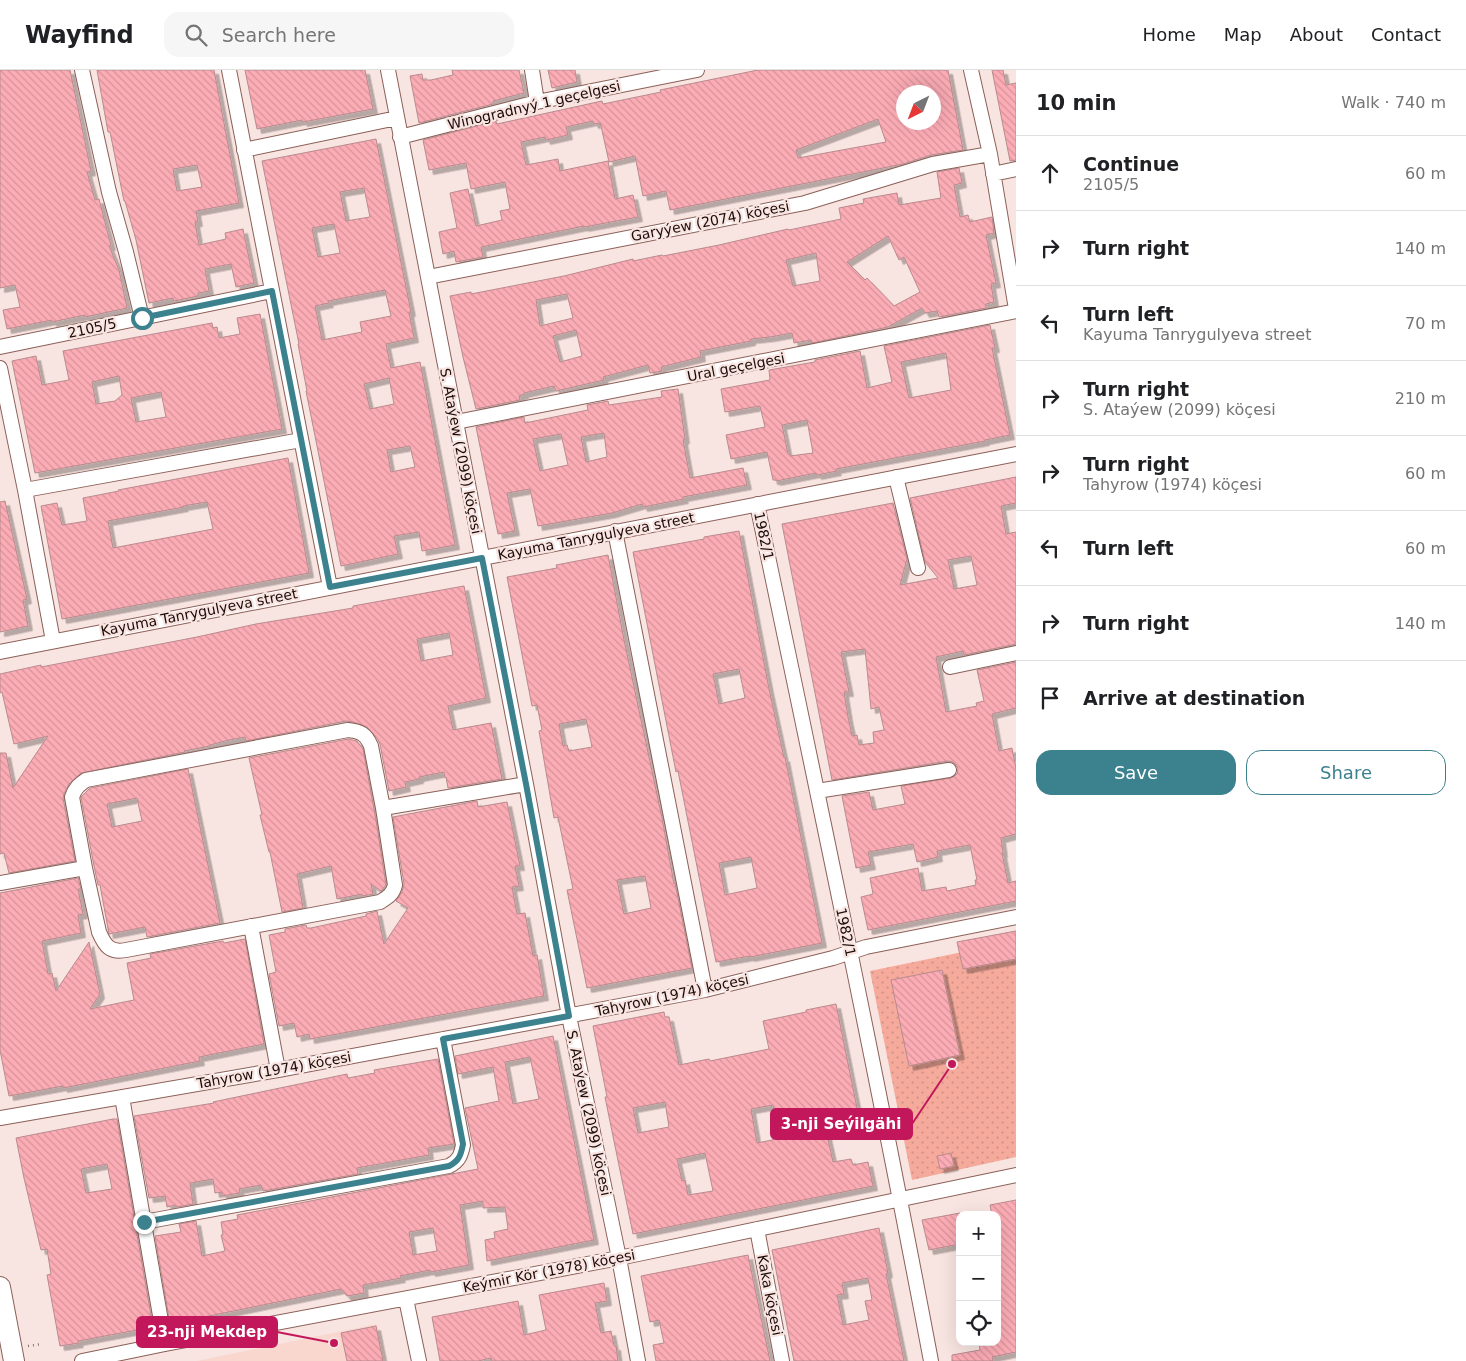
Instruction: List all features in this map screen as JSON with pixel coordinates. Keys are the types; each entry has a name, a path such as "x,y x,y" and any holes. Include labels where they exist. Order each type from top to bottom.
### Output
{"street":[{"path":"82,70 109,192 142,318"},
{"path":"229,70 330,587"},
{"name":"S. Ataýew (2099) köçesi","path":"388,70 569,1016 619,1258 638,1361"},
{"path":"532,70 537,102"},
{"name":"Winogradnyý 1 geçelgesi","path":"400,137 537,102 697,70"},
{"path":"971,70 990,154 1016,310"},
{"path":"244,150 397,118"},
{"name":"Garyýew (2074) köçesi","path":"428,277 804,203 933,164 990,154"},
{"path":"993,174 1016,169"},
{"name":"2105/5","path":"0,347 272,291"},
{"name":"Ural geçelgesi","path":"456,422 1016,310"},
{"path":"0,368 53,640"},
{"path":"25,490 301,440"},
{"name":"Kayuma Tanrygulyeva street","path":"0,652 53,640 1016,454"},
{"path":"896,477 918,568"},
{"name":"1982/1","path":"757,504 850,952 931,1361"},
{"path":"615,532 705,990"},
{"path":"950,667 1016,653"},
{"path":"356,730 364,733 371,746 383,808 395,885 393,892 388,898 380,902 118,952 109,948 103,942 99,932 72,805 72,797 74,790 86,780 356,730"},
{"path":"817,791 949,770"},
{"path":"383,808 526,784"},
{"path":"0,883 85,868"},
{"name":"Tahyrow (1974) köçesi","path":"0,1118 278,1070 705,990 833,958 866,947 1016,917"},
{"path":"251,926 278,1070"},
{"path":"144,1222 449,1166 456,1162 461,1155 463,1144 443,1039"},
{"path":"122,1097 166,1344"},
{"name":"Keýmir Kör (1978) köçesi","path":"82,1361 619,1258 1016,1175"},
{"name":"Kaka köçesi","path":"757,1229 782,1361"},
{"path":"0,1287 14,1361"},
{"path":"406,1298 419,1361"}],"shaded area":[{"path":"1016,941 1016,1157 912,1180 870,971"},
{"path":"377,1324 384,1361 197,1361"}],"building":[{"path":"0,70 70,70 91,171 87,172 95,200 99,199 111,246 109,246 119,270 127,308 85,317 85,315 52,322 52,320 7,329 3,310 20,307 15,285 0,288"},
{"path":"97,70 214,70 239,203 196,211 198,222 195,222 199,245 226,239 225,233 243,229 254,283 236,287 231,264 205,269 209,291 198,293 198,296 174,301 173,298 149,303 136,240 124,201 110,132 108,132","holes":["197,165 202,187 177,191 173,169"]},
{"path":"245,70 365,70 373,109 257,129"},
{"path":"452,70 519,70 524,93 493,101 493,104 419,123 410,76 422,74 423,80 431,80 453,75"},
{"path":"548,70 575,70 577,82 552,88"},
{"path":"758,70 948,70 963,150 931,155 903,164 670,210 666,191 643,196 635,156 609,162 600,123 594,124 593,121 566,127 568,135 546,140 545,137 521,142 526,165 558,159 560,171 608,161 615,199 633,195 638,217 481,247 483,257 456,262 454,251 443,254 439,232 457,228 450,193 468,189 476,226 502,220 500,211 510,209 505,182 471,189 466,163 429,170 423,140 496,121 497,124 602,101 603,104 661,92 660,90","holes":["878,119 886,142 798,158 796,150"]},
{"path":"992,70 1003,70 1006,85 1016,83 1016,160 1010,161"},
{"path":"376,139 411,312 409,312 414,338 386,344 391,368 420,362 455,545 422,551 419,532 394,536 398,554 341,566 262,161","holes":["364,188 370,217 346,221 340,192","334,224 340,253 318,257 312,228","385,290 391,316 360,322 362,332 322,340 315,306 329,303 328,301","389,378 394,404 370,409 364,384","410,446 415,467 391,472 387,450"]},
{"path":"959,168 962,183 954,185 960,217 968,215 970,222 992,217 994,233 986,235 996,283 991,284 994,302 986,304 986,308 939,317 937,311 925,313 922,308 888,327 812,343 811,340 794,343 792,333 751,339 751,341 700,351 701,357 661,367 662,371 650,373 648,365 603,377 604,380 556,391 554,386 524,393 519,396 520,400 476,409 450,296 471,292 471,294 564,276 633,259 633,261 663,256 841,219 839,208 864,203 863,199 897,193 899,205 941,198 937,172","holes":["888,236 899,260 904,257 920,292 894,306 867,278 865,280 847,262","816,253 820,281 793,286 786,260","567,294 573,318 540,326 536,300","576,330 582,356 560,362 553,336"]},
{"path":"260,314 282,429 35,473 12,361 36,356 42,385 69,380 63,351 212,323 213,328 217,327 219,338 240,334 237,318","holes":["119,376 122,395 115,401 96,404 92,382","161,392 166,417 136,422 131,398"]},
{"path":"990,325 995,348 992,348 1010,435 836,469 837,471 817,475 816,473 776,481 773,480 767,452 731,459 726,435 765,427 760,406 725,412 721,389 770,380 769,370 815,362 815,360 860,351 867,388 892,382 884,346","holes":["946,353 951,390 909,398 901,362","807,420 813,453 790,456 782,425"]},
{"path":"678,389 685,439 683,440 690,478 743,468 747,485 683,497 684,499 643,507 642,504 612,513 538,526 530,489 507,493 515,531 498,534 476,427 524,417 525,423 588,410 587,405 608,401 609,405 662,397 661,391","holes":["604,433 607,457 586,462 581,437","561,434 568,465 540,471 533,439"]},
{"path":"288,458 309,573 62,619 41,506 57,503 62,525 87,521 83,498","holes":["207,502 213,529 113,548 108,521"]},
{"path":"1016,477 1016,503 1001,506 1006,534 1016,532 1016,644 964,655 963,651 936,657 946,712 977,706 976,703 984,701 977,670 1016,662 1016,708 992,714 999,751 1012,748 1016,769 1016,834 1001,838 1008,883 1016,881 1016,901 868,930 861,897 873,894 870,878 918,868 922,891 946,887 947,891 976,885 975,880 977,880 970,845 937,851 938,857 917,862 913,844 868,852 871,865 856,868 842,796 869,792 873,810 905,804 901,786 951,778 957,774 958,768 953,762 948,761 832,780 782,524 893,503 907,559 900,585 938,578 925,562 910,498","holes":["971,556 977,585 954,589 948,560","865,649 871,709 879,707 884,730 873,732 874,743 859,745 857,735 852,736 848,717 844,692 849,692 841,652"]},
{"path":"5,501 27,599 23,600 28,626 0,632 0,502"},
{"path":"739,531 769,689 785,757 822,943 716,962 678,771 676,772 633,552 704,539 704,537","holes":["739,669 745,698 719,704 713,674","751,857 757,888 725,895 719,863"]},
{"path":"608,555 692,968 587,988 567,890 573,889 558,817 554,818 539,731 542,730 537,705 532,706 507,577 557,568 556,565","holes":["586,719 592,747 569,751 567,745 563,746 559,724","645,876 651,908 624,914 617,880"]},
{"path":"464,586 486,698 448,706 453,730 491,723 502,779 448,788 444,772 419,777 419,779 405,782 406,787 389,791 380,744 377,738 367,727 346,721 246,741 245,737 229,740 185,752 81,773 69,784 63,798 75,861 9,873 4,853 0,854 0,753 6,753 13,788 48,736 14,744 2,692 0,693 0,674 256,624 353,608 353,606","holes":["449,633 453,655 421,661 417,639"]},
{"path":"348,739 357,741 363,749 386,885 381,891 371,884 373,894 362,896 362,894 337,899 331,866 297,874 303,908 282,912 249,758"},
{"path":"188,769 220,923 147,937 145,927 109,934 81,797 90,788","holes":["137,798 142,821 112,827 107,804"]},
{"path":"477,801 478,807 507,802 520,866 515,866 519,886 512,887 517,914 525,913 533,956 537,955 544,996 310,1039 309,1034 297,1037 294,1023 279,1026 269,974 276,972 269,935 285,932 285,929 306,925 307,928 311,928 366,916 366,914 377,911 384,944 408,908 396,901 402,892 404,884 393,817"},
{"path":"78,878 81,889 78,889 83,914 78,915 81,933 42,941 48,974 52,973 56,991 89,942 100,994 90,1009 134,1000 127,963 151,958 150,954 245,939 264,1044 199,1057 200,1061 63,1088 63,1086 9,1096 0,1050 0,893"},
{"path":"1016,931 1016,959 963,969 957,942"},
{"path":"942,970 960,1055 909,1066 891,980"},
{"path":"836,1004 861,1128 827,1135 833,1162 851,1159 853,1165 868,1162 873,1186 633,1234 605,1097 607,1097 593,1026 664,1012 665,1017 669,1017 679,1065 769,1049 763,1021 806,1012 806,1010","holes":["665,1102 669,1127 638,1133 633,1108","773,1105 775,1115 783,1113 787,1137 757,1143 751,1109","705,1153 713,1191 688,1195 685,1180 682,1181 677,1159"]},
{"path":"553,1036 594,1240 487,1261 485,1240 495,1238 494,1232 508,1229 505,1207 483,1208 483,1201 460,1205 469,1265 431,1272 430,1270 363,1285 364,1293 347,1296 341,1289 170,1324 155,1236 181,1232 179,1224 196,1221 202,1256 225,1251 221,1235 223,1235 221,1222 238,1219 237,1215 478,1169 465,1108 499,1101 493,1067 458,1074 455,1056","holes":["530,1057 539,1099 513,1104 505,1062","433,1228 437,1251 413,1255 409,1232"]},
{"path":"438,1059 454,1144 428,1148 429,1155 357,1168 358,1174 263,1191 261,1185 239,1189 240,1193 222,1196 222,1192 215,1193 213,1179 190,1183 193,1204 177,1207 176,1205 167,1207 165,1196 149,1198 134,1116 214,1103 347,1074 348,1078 375,1073 374,1070"},
{"path":"117,1119 153,1327 60,1346 47,1275 51,1274 47,1249 41,1250 16,1138","holes":["107,1164 112,1189 86,1193 81,1169"]},
{"path":"951,1153 954,1166 940,1169 937,1156"},
{"path":"1016,1200 1016,1352 992,1357 993,1361 952,1361 952,1355 980,1350 980,1346 1001,1346 1001,1211 991,1211 990,1205"},
{"path":"956,1214 956,1245 929,1250 922,1220"},
{"path":"879,1228 888,1273 886,1274 904,1361 794,1361 772,1250","holes":["868,1278 872,1300 865,1301 869,1320 843,1325 837,1295 844,1294 842,1283"]},
{"path":"748,1255 770,1361 656,1361 653,1345 664,1343 659,1320 650,1322 641,1276"},
{"path":"604,1283 607,1301 595,1303 601,1333 611,1331 618,1361 492,1361 491,1358 478,1361 440,1361 432,1317 518,1301 524,1335 546,1330 539,1295"},
{"path":"376,1326 383,1361 347,1361 341,1333"}],"place":[{"name":"3-nji Seýilgähi","path":"952,1064"},
{"name":"23-nji Mekdep","path":"334,1343"}],"route":[{"path":"142,318 272,291 330,587 482,558 569,1016 443,1039 463,1144 461,1155 456,1162 449,1166 144,1222"}]}
